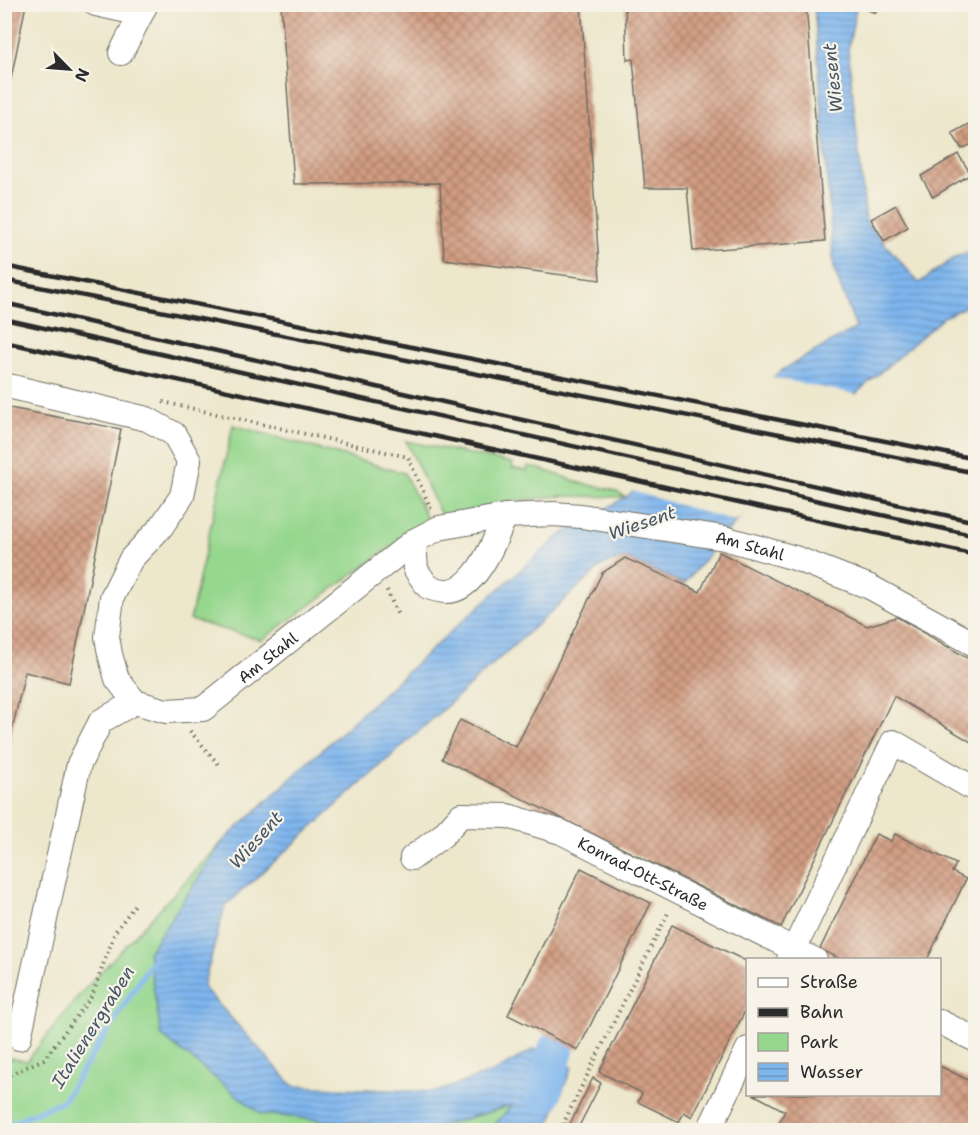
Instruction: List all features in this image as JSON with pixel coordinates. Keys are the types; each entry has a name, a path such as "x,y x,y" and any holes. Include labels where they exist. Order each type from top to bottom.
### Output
{"street":[{"path":"96,4 143,9 121,53"},
{"path":"4,385 147,419 174,434 189,461 182,496 161,527 131,560 112,597 107,637 110,654 117,679 135,702 101,721 79,764 19,1038"},
{"path":"414,541 416,570 428,587 449,591 471,579 492,548 505,516"},
{"name":"Am Stahl","path":"135,702 172,710 203,710 414,541 440,528 505,516 581,516 724,538 795,558 870,587 975,645"},
{"path":"800,956 893,742 975,790"},
{"name":"Konrad-Ott-Straße","path":"412,858 443,835 461,815 508,816 561,832 800,956"},
{"path":"941,1023 973,1033"},
{"path":"709,1131 746,1051"}],"path":[{"path":"155,400 408,457 440,528"},
{"path":"378,570 398,616"},
{"path":"172,710 221,767"},
{"path":"560,1131 678,892"},
{"path":"4,1074 11,1074 44,1059 92,996 115,932 137,902"},
{"path":"564,1124 577,1131"}],"green space":[{"path":"233,425 404,473 428,520 262,640 190,620"},
{"path":"406,441 513,463 512,468 527,471 528,466 582,483 614,490 626,497 558,496 495,504 443,519"},
{"path":"224,840 148,953 261,1114 422,1130 5,1130 4,1057 27,1061 80,994"},
{"path":"513,1105 490,1130 427,1130"}],"water":[{"path":"814,5 848,5 856,9 848,49 866,222 919,283 957,256 975,251 975,302 944,317 861,389 736,522 684,584 625,558 603,565 225,906 203,987 293,1086 436,1092 498,1070 534,1049 572,1067 547,1130 490,1130 512,1105 427,1130 261,1114 161,1035 148,953 224,840 460,623 558,537 626,497 782,370 856,328 834,269"}],"pier":[{"path":"769,377 860,395 766,494 736,522 629,490"}],"building":[{"path":"4,4 26,4 6,104 4,103"},
{"path":"281,4 581,4 600,280 444,259 440,183 294,184"},
{"path":"625,4 806,4 825,241 693,251 687,188 645,188 633,59 627,60"},
{"path":"856,4 879,4 875,13"},
{"path":"976,120 976,142 962,149 952,133"},
{"path":"958,154 971,174 933,197 921,176"},
{"path":"896,205 908,227 884,241 871,219"},
{"path":"4,407 121,429 69,683 25,672 5,762"},
{"path":"719,552 867,626 897,617 976,663 976,745 894,696 781,927 442,759 460,720 516,747 602,573 625,558 700,592"},
{"path":"876,834 891,841 895,834 956,864 952,872 966,879 928,958 838,958 820,949"},
{"path":"581,868 651,903 578,1050 508,1015"},
{"path":"672,925 746,961 746,1009 692,1117 684,1112 679,1122 638,1102 642,1093 599,1072"},
{"path":"941,1066 976,1084 976,1130 775,1130 785,1111 757,1096 941,1096"},
{"path":"593,1078 601,1083 577,1130 569,1126"}],"waterway":[{"name":"Italienergraben","path":"4,1126 63,1101 154,958"},
{"name":"Wiesent","path":"543,1095 556,1050"}],"railway":[{"path":"4,266 976,459"},
{"path":"4,280 976,473"},
{"path":"4,303 976,522"},
{"path":"4,319 976,536"},
{"path":"4,342 976,555"}]}
